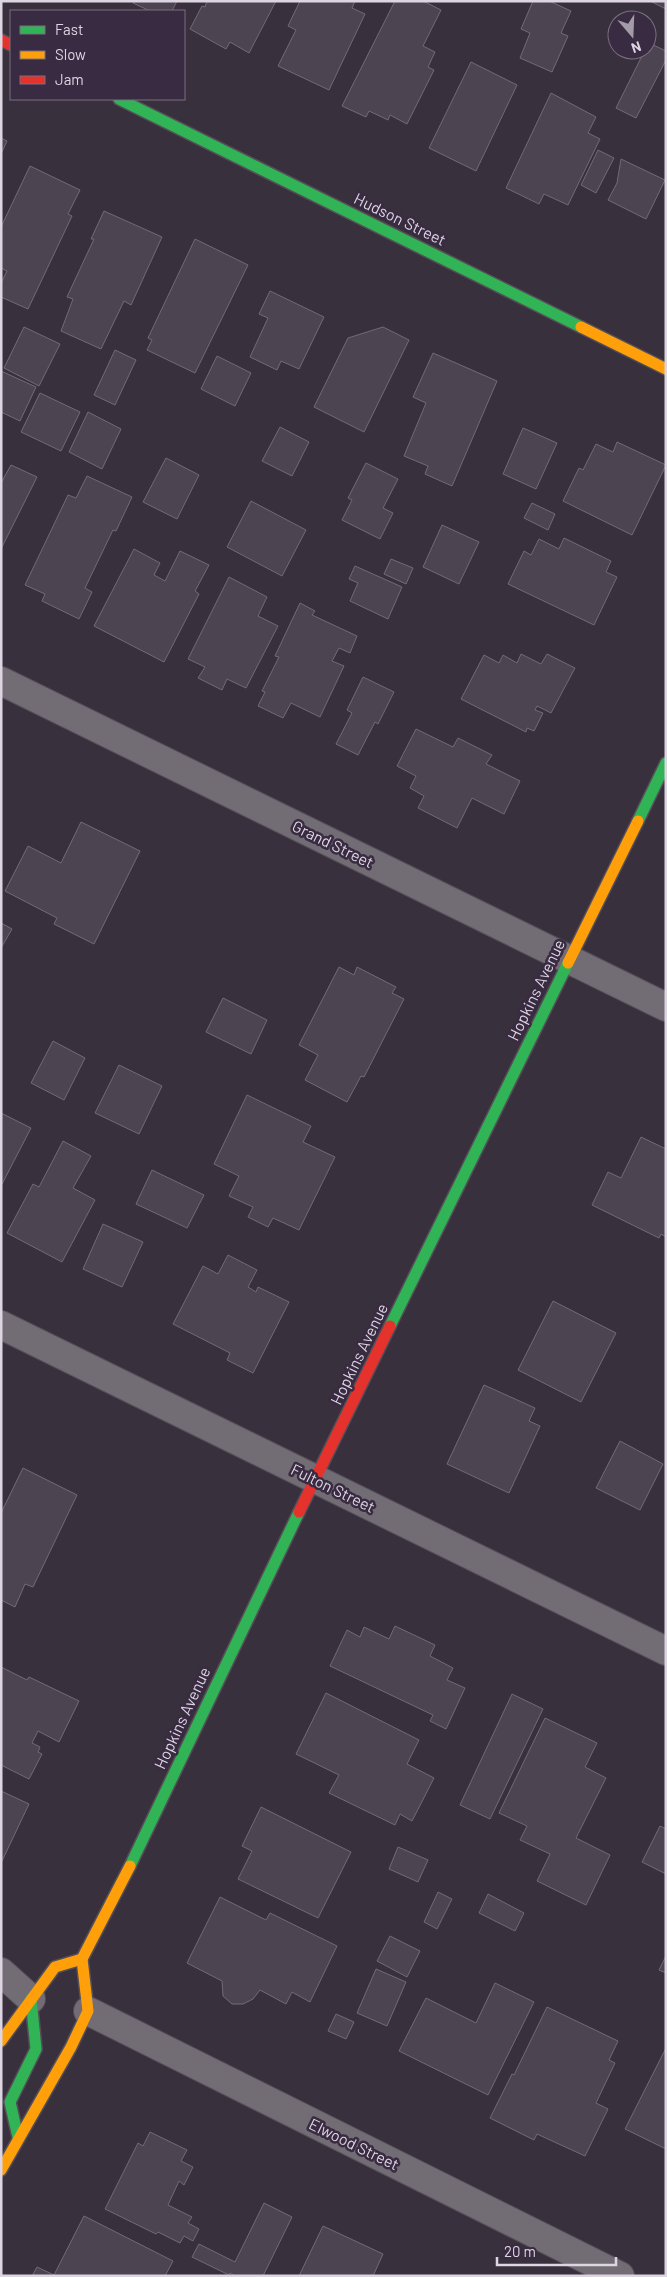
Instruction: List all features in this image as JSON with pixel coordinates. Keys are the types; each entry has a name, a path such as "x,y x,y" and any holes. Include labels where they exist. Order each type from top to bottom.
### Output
{"street":[{"name":"Hudson Street","path":"122,100 666,369"},
{"name":"Grand Street","path":"1,681 666,1007"},
{"name":"Hopkins Avenue","path":"82,1959 126,1875 251,1610 666,762"},
{"name":"Fulton Street","path":"1,1325 666,1651"},
{"path":"1,2041 55,1967 82,1959 88,2012 71,2046 1,2170"},
{"path":"1,1972 32,1999 36,2049 10,2102 18,2138"},
{"name":"Elwood Street","path":"88,2012 620,2276"}],"building":[{"path":"133,1 177,1 172,10 148,10 133,3"},
{"path":"207,1 276,1 249,53 230,42 226,49 190,29 202,6 205,7"},
{"path":"300,1 355,1 352,8 365,14 329,90 278,66 296,30 288,26"},
{"path":"395,1 423,1 441,10 423,46 435,52 428,67 434,70 407,124 390,115 388,120 369,111 366,117 342,106"},
{"path":"533,1 549,1 571,11 561,33 568,36 552,72 520,58 530,33 521,29"},
{"path":"650,1 666,1 666,9"},
{"path":"657,47 666,51 666,60 636,118 616,108 640,60 657,60"},
{"path":"471,62 517,85 476,171 429,148"},
{"path":"551,93 596,117 588,133 600,139 568,205 544,194 539,204 506,188"},
{"path":"1,138 7,141 1,154"},
{"path":"598,150 614,158 596,193 581,185"},
{"path":"621,159 665,180 646,219 608,200 617,183"},
{"path":"30,166 80,190 68,214 72,216 28,309 1,297 1,283 7,271 1,268 1,227"},
{"path":"104,211 162,237 131,305 124,301 101,349 61,331 73,299 67,297 94,239 91,239"},
{"path":"195,239 248,265 195,373 147,350 152,340 148,338"},
{"path":"270,291 324,317 299,369 281,361 277,370 250,357 268,318 259,314"},
{"path":"24,327 60,344 39,386 4,368"},
{"path":"383,327 409,340 364,432 314,407 348,338"},
{"path":"115,350 136,360 115,405 94,395"},
{"path":"433,353 497,381 452,486 425,474 428,466 404,456 426,403 413,397"},
{"path":"217,356 251,373 235,406 201,389"},
{"path":"1,371 36,387 20,421 1,412"},
{"path":"40,393 80,412 61,451 21,432"},
{"path":"88,412 121,429 102,469 69,452"},
{"path":"280,427 309,442 292,476 262,461"},
{"path":"523,428 557,443 536,489 503,474"},
{"path":"617,442 666,465 632,535 563,501 579,468 583,470 596,444 613,452"},
{"path":"166,458 199,475 177,519 143,502"},
{"path":"366,463 398,479 383,508 393,513 380,539 342,520 352,500 348,498"},
{"path":"11,465 37,477 1,549 1,483"},
{"path":"87,476 132,497 116,531 113,530 85,588 92,592 79,619 42,601 45,594 25,585 68,495 76,498"},
{"path":"251,501 306,530 282,576 227,547"},
{"path":"532,503 555,514 548,530 524,518"},
{"path":"442,525 479,542 459,584 423,567"},
{"path":"564,538 611,561 606,572 617,577 594,625 508,584 524,551 531,555 539,539 559,549"},
{"path":"134,549 160,563 154,575 165,581 180,551 209,565 195,591 199,594 164,662 94,626"},
{"path":"391,559 413,568 406,584 384,574"},
{"path":"355,566 402,587 388,619 350,601 358,583 349,579"},
{"path":"229,577 267,597 258,616 278,626 246,688 227,679 222,690 198,678 205,667 188,659"},
{"path":"300,603 315,611 312,615 357,636 350,653 339,648 332,661 344,666 320,717 291,703 283,718 258,706 265,692 262,691 279,657 275,656"},
{"path":"521,654 541,664 547,654 575,668 551,713 537,706 535,710 543,713 534,731 527,728 526,732 461,699 484,655 499,663 503,655 517,663"},
{"path":"363,677 394,692 378,724 375,722 358,755 336,744 352,713 347,710"},
{"path":"416,729 453,747 458,738 492,755 486,764 520,781 504,814 472,798 457,828 418,808 424,796 410,788 416,776 397,766"},
{"path":"81,822 140,851 94,944 54,924 57,918 5,891 28,846 61,863"},
{"path":"1,923 12,929 1,948"},
{"path":"339,967 354,975 357,967 396,987 392,993 404,999 364,1077 361,1076 347,1102 305,1080 318,1055 299,1045"},
{"path":"223,998 267,1020 251,1054 206,1032"},
{"path":"53,1041 85,1058 64,1100 31,1083"},
{"path":"119,1065 162,1086 139,1134 95,1113"},
{"path":"247,1095 311,1126 303,1142 335,1157 299,1230 273,1218 268,1227 248,1217 253,1207 229,1196 239,1176 214,1164"},
{"path":"1,1113 31,1128 1,1186"},
{"path":"641,1137 666,1149 666,1237 661,1234 659,1238 592,1205 608,1172 621,1178"},
{"path":"63,1141 91,1156 73,1188 95,1200 62,1262 7,1233 33,1184 39,1187"},
{"path":"152,1170 204,1195 187,1228 136,1204"},
{"path":"103,1224 143,1242 122,1287 83,1269"},
{"path":"228,1255 257,1270 248,1287 256,1292 258,1287 289,1302 253,1373 227,1360 230,1353 173,1324 203,1266 218,1274"},
{"path":"553,1301 616,1333 581,1402 518,1370"},
{"path":"484,1385 535,1408 529,1421 540,1426 509,1493 447,1464"},
{"path":"620,1441 663,1464 640,1510 596,1488"},
{"path":"23,1468 77,1495 33,1587 25,1584 15,1607 1,1600 1,1513"},
{"path":"395,1626 435,1645 430,1656 453,1668 447,1680 465,1688 446,1729 430,1721 433,1715 330,1666 347,1630 360,1637 364,1627 389,1639"},
{"path":"1,1667 27,1680 29,1677 79,1701 59,1742 38,1731 32,1743 40,1747 38,1752 42,1754 29,1779 1,1765"},
{"path":"326,1693 419,1740 407,1764 434,1778 412,1821 400,1814 395,1825 329,1793 339,1775 296,1754"},
{"path":"512,1694 543,1709 490,1819 460,1805"},
{"path":"545,1718 597,1743 585,1767 606,1778 576,1838 610,1855 586,1905 537,1881 550,1854 520,1840 527,1826 499,1813"},
{"path":"1,1791 29,1804 2,1861 1,1860"},
{"path":"261,1807 351,1852 318,1918 238,1879 252,1851 242,1846"},
{"path":"660,1826 666,1829 666,1874 642,1862"},
{"path":"398,1847 428,1860 418,1882 389,1869"},
{"path":"438,1892 452,1899 437,1929 424,1922"},
{"path":"488,1894 524,1913 515,1931 479,1913"},
{"path":"220,1897 266,1920 270,1913 337,1946 310,2002 292,1992 286,2004 260,1990 253,1999 243,2004 232,2004 223,1996 222,1981 187,1963"},
{"path":"390,1936 420,1951 407,1977 377,1961"},
{"path":"666,1956 666,1973 659,1970"},
{"path":"376,1969 406,1982 387,2026 357,2013"},
{"path":"495,1983 534,2002 488,2095 399,2051 426,1998 476,2023"},
{"path":"547,2007 618,2041 609,2060 615,2063 596,2103 608,2109 585,2156 537,2134 534,2140 490,2118 512,2074 514,2075"},
{"path":"336,2014 354,2022 346,2039 328,2031"},
{"path":"666,2048 666,2149 625,2129"},
{"path":"150,2132 187,2150 181,2161 193,2167 184,2185 179,2181 168,2205 192,2217 188,2223 199,2229 193,2241 184,2236 180,2243 158,2232 156,2234 105,2209 138,2143 143,2146"},
{"path":"264,2203 292,2217 263,2276 235,2276 230,2273 229,2275 192,2257 199,2244 235,2262"},
{"path":"84,2216 173,2261 165,2276 32,2276 37,2267 54,2275"},
{"path":"323,2226 383,2254 373,2276 299,2276"}],"traffic: fast":[{"path":"121,100 581,327"},
{"path":"638,821 666,763"},
{"path":"390,1326 568,963"},
{"path":"130,1866 299,1512"},
{"path":"18,2137 10,2102 36,2049 31,1999"}],"traffic: slow":[{"path":"581,327 666,369"},
{"path":"568,963 638,821"},
{"path":"1,2170 71,2047 88,2011 82,1959 130,1866"},
{"path":"1,2041 55,1967 82,1959"}],"traffic: jam":[{"path":"1,40 10,44"},
{"path":"299,1512 390,1326"}]}
